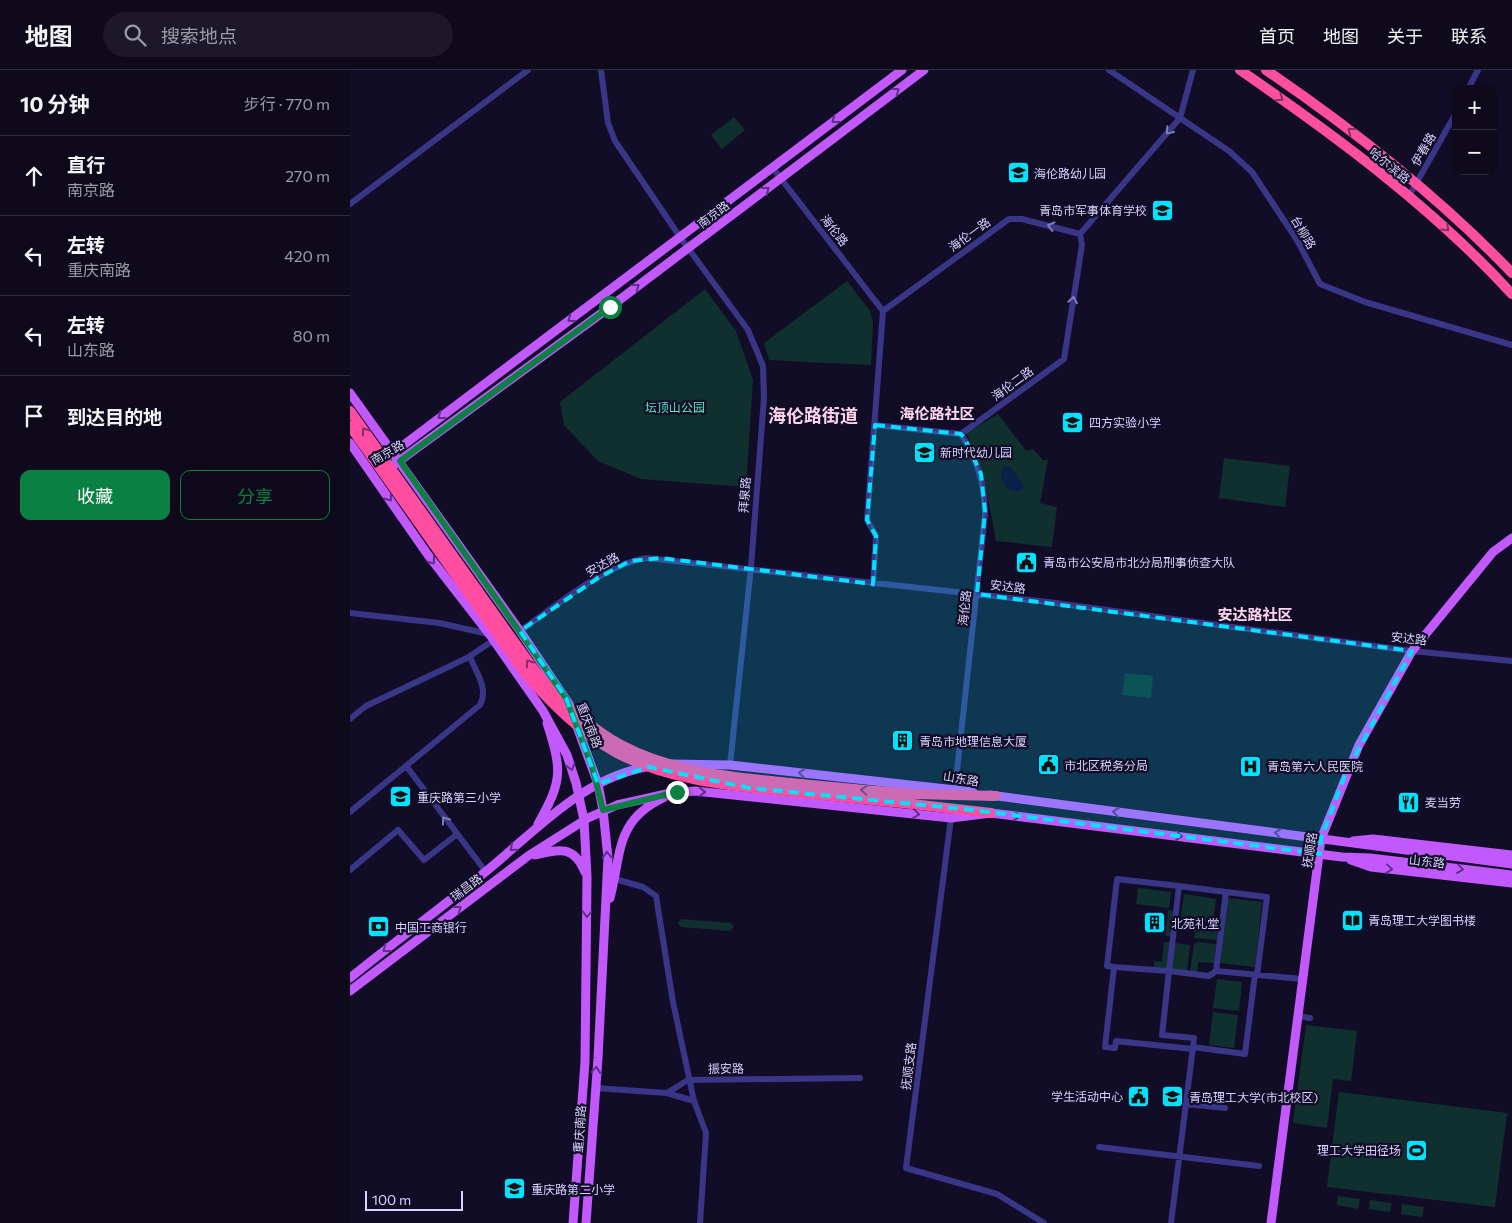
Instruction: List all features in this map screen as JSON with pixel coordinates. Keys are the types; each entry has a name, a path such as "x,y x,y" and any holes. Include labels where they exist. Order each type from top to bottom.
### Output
{"highway":[{"name":"哈尔滨路","path":"1240,70 1324,129 1409,196 1485,265 1512,294"},
{"name":"哈尔滨路","path":"1266,70 1348,128 1451,212 1512,272"},
{"path":"350,410 535,671 553,692 588,723 620,744 647,757 681,767 750,779 913,799 991,813"},
{"path":"350,426 527,676 547,698 592,736 616,752 636,762 678,776 750,788 913,799 996,796"}],"main road":[{"name":"南京路","path":"373,475 393,452 902,70"},
{"name":"南京路","path":"373,475 400,461 781,179 924,70"},
{"name":"重庆南路","path":"350,393 400,461 566,698 598,784 608,858 586,1223"},
{"name":"重庆南路","path":"350,443 428,555 492,637 543,711 567,755 579,796 584,820 587,877 585,1062 573,1223"},
{"name":"抚顺路","path":"1272,1223 1297,1016 1299,979 1321,839 1359,745 1412,651 1493,552 1512,538"},
{"path":"566,698 584,724 613,746 658,761 684,763"},
{"path":"536,828 554,794 558,772 557,753 543,711"},
{"name":"山东路","path":"579,796 598,784 646,767 684,763 730,765 955,789 1512,864"},
{"name":"山东路","path":"603,810 677,792 719,792 952,818 991,813 1342,857 1512,875"},
{"path":"605,915 615,878 618,851 627,827 651,804 677,792"},
{"name":"瑞昌路","path":"350,978 486,872 565,804 579,796"},
{"name":"瑞昌路","path":"350,991 528,856 603,810"},
{"name":"山东路","path":"1343,842 1373,839 1512,855"},
{"path":"528,856 552,849 563,850 576,857 587,877"},
{"name":"山东路","path":"1342,857 1371,867 1512,883"}],"street":[{"path":"350,204 528,70"},
{"name":"拜泉路","path":"601,70 608,123 615,141 680,237 748,330 763,366 764,398 751,567 730,765"},
{"name":"台柳路","path":"1109,70 1229,151 1252,172 1297,240 1320,284 1365,302 1512,345"},
{"path":"1080,234 1180,118 1193,70"},
{"path":"1470,85 1478,70"},
{"name":"伊春路","path":"1409,196 1452,120"},
{"name":"海伦路","path":"772,167 883,311"},
{"name":"海伦一路","path":"883,311 1009,219 1022,219 1080,234"},
{"name":"海伦二路","path":"962,434 1064,359 1082,245 1080,234"},
{"path":"873,584 876,536 867,520 883,311"},
{"path":"875,425 962,434"},
{"name":"海伦路","path":"955,789 985,524 981,474 975,456 962,434"},
{"name":"安达路","path":"520,631 598,578 638,559 661,558 751,567 873,584 977,594 1412,651 1512,661"},
{"path":"350,613 439,623 492,637"},
{"path":"350,719 366,706 470,657 492,637"},
{"path":"350,812 480,705 484,694 483,688 470,657"},
{"path":"407,767 456,835 486,872"},
{"name":"抚顺支路","path":"952,818 906,1168 996,1194 1044,1223"},
{"path":"350,870 398,830 424,860 456,835"},
{"path":"615,878 643,887 656,896 688,1080 706,1133 700,1223"},
{"path":"1114,967 1105,1047 1115,1048 1116,1042 1245,1054 1267,897 1178,886 1117,879 1106,966 1209,976 1216,970 1226,892"},
{"path":"1171,1223 1194,1038 1162,1035 1178,886"},
{"path":"1216,970 1299,979"},
{"path":"1297,1016 1310,1018"},
{"name":"振安路","path":"688,1080 860,1078"},
{"path":"667,1093 688,1080"},
{"path":"595,1088 667,1093 694,1101"},
{"path":"1186,1104 1225,1108"},
{"path":"1099,1147 1259,1166"}],"highlighted area":[{"path":"875,425 961,434 965,439 981,474 985,511 977,594 1412,651 1346,773 1321,839 1320,854 964,809 749,788 649,767 598,784 566,698 520,631 598,578 630,561 661,558 873,584 876,536 867,520"}],"green space":[{"path":"734,117 745,130 722,149 711,135"},
{"path":"847,281 870,311 873,322 871,365 769,360 764,343"},
{"name":"坛顶山公园","path":"705,289 736,331 753,380 746,487 641,479 598,461 564,425 560,402"},
{"path":"998,414 1026,451 1033,449 1043,460 1048,460 1040,503 1057,507 1052,547 996,541 982,473 966,433"},
{"path":"1224,458 1290,466 1285,507 1219,498"},
{"path":"1125,673 1153,676 1151,698 1122,695"},
{"path":"1138,888 1171,892 1169,908 1136,904"},
{"path":"1184,894 1216,899 1211,934 1214,926 1218,926 1217,940 1194,938 1195,932 1210,934 1179,929"},
{"path":"1227,898 1262,902 1255,967 1220,963"},
{"path":"1168,910 1173,911 1170,936 1165,936"},
{"path":"681,919 731,923 734,927 730,931 681,927 678,923"},
{"path":"1164,942 1170,942 1167,968 1154,967 1154,961 1162,962"},
{"path":"1198,942 1216,944 1214,963 1198,962 1197,973 1190,973 1194,944"},
{"path":"1174,943 1190,945 1187,972 1171,971"},
{"path":"1217,979 1242,982 1239,1011 1213,1008"},
{"path":"1213,1012 1238,1015 1234,1048 1209,1045"},
{"path":"1306,1025 1357,1031 1351,1081 1333,1079 1327,1128 1293,1123"},
{"name":"理工大学田径场","path":"1339,1092 1507,1113 1495,1207 1327,1187"},
{"path":"1338,1196 1360,1199 1358,1209 1337,1205"},
{"path":"1370,1200 1392,1203 1390,1212 1369,1209"},
{"path":"1402,1204 1424,1207 1422,1217 1401,1214"}],"water":[{"path":"1004,466 1010,466 1025,488 1017,492 1006,489 1005,483 1001,480"}],"place":[{"name":"海伦路幼儿园","path":"1018,173"},
{"name":"青岛市军事体育学校","path":"1163,210"},
{"name":"四方实验小学","path":"1073,422"},
{"name":"新时代幼儿园","path":"924,452"},
{"name":"青岛市公安局市北分局刑事侦查大队","path":"1027,562"},
{"name":"青岛市地理信息大厦","path":"903,741"},
{"name":"市北区税务分局","path":"1048,765"},
{"name":"青岛第六人民医院","path":"1251,766"},
{"name":"重庆路第三小学","path":"401,797"},
{"name":"麦当劳","path":"1409,802"},
{"name":"青岛理工大学图书楼","path":"1352,920"},
{"name":"北苑礼堂","path":"1155,923"},
{"name":"中国工商银行","path":"379,927"},
{"name":"学生活动中心","path":"1139,1096"},
{"name":"青岛理工大学(市北校区)","path":"1173,1097"},
{"name":"理工大学田径场","path":"1417,1150"},
{"name":"重庆路第二小学","path":"515,1189"}],"district":[{"name":"海伦路社区","path":"937,413"},
{"name":"海伦路街道","path":"813,415"},
{"name":"安达路社区","path":"1255,614"}],"route":[{"path":"610,307 400,461 566,698 598,784 603,810 642,798 677,792"}]}
